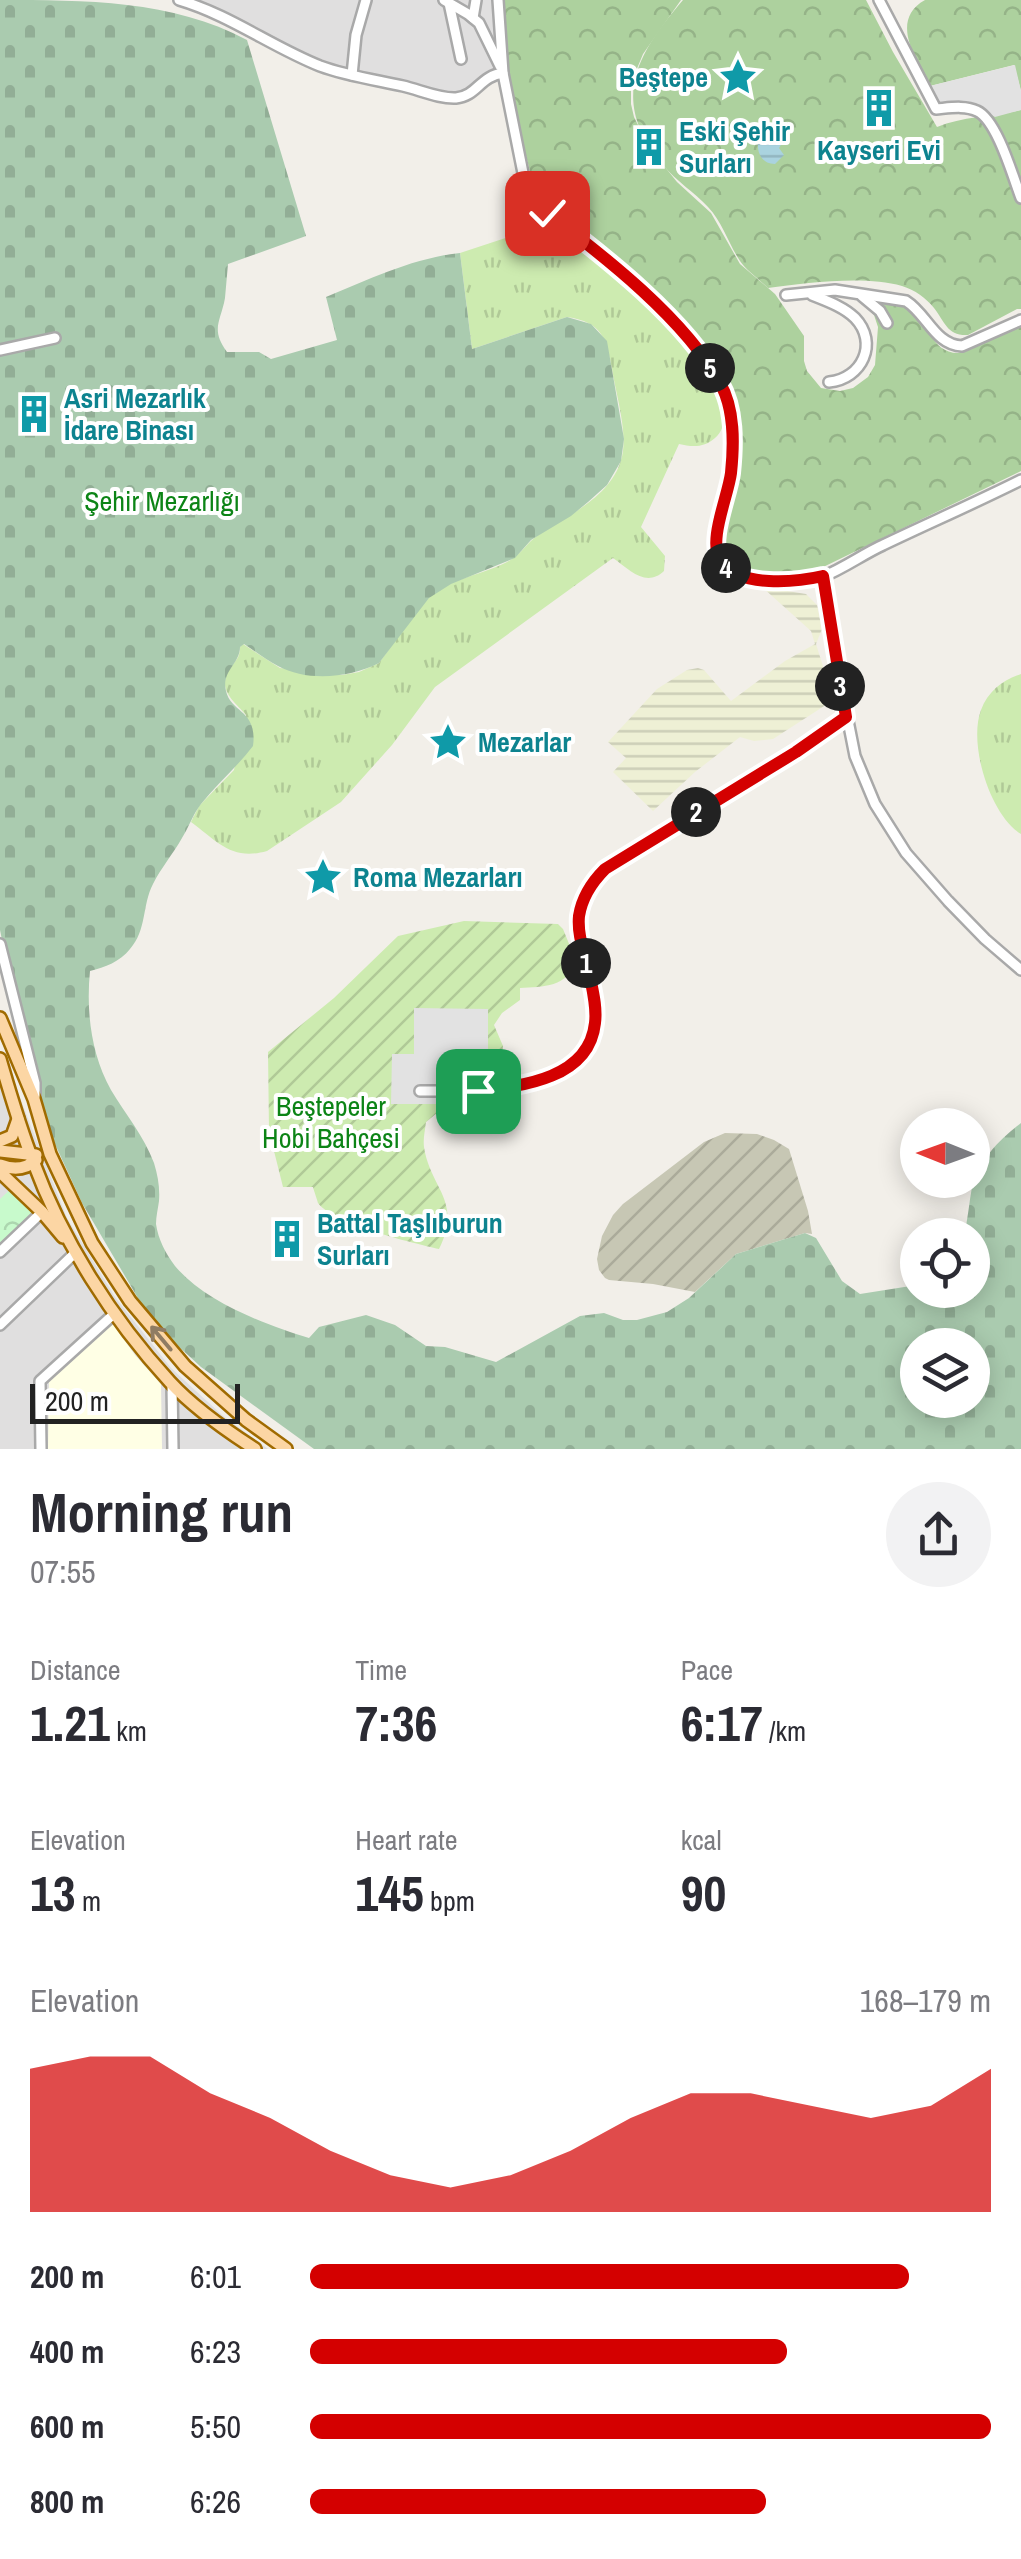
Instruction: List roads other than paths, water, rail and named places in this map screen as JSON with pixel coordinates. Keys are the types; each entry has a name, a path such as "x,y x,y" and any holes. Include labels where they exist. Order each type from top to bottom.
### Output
{"main road":[{"path":"0,1018 34,1099 37,1154"},
{"path":"0,1059 18,1120 37,1154 75,1253"},
{"path":"0,1142 12,1136 18,1120"},
{"path":"0,1152 37,1154 54,1162 92,1243 130,1301 185,1366 286,1449"},
{"path":"37,1154 22,1168 2,1177 42,1212 75,1253 114,1314 172,1384 254,1449"}],"street":[{"path":"180,0 202,6 319,65 352,76 453,98 470,93 488,77 503,73"},
{"path":"352,76 356,35 366,0"},
{"path":"473,18 476,0"},
{"path":"498,0 503,73 524,178 533,198 658,306 722,385 733,446 717,535 720,560 734,572 755,579 799,581 823,576 1021,480"},
{"path":"879,0 936,108 974,110 987,118 1021,198"},
{"path":"447,2 473,18 486,34 503,73"},
{"path":"447,2 461,59"},
{"path":"786,294 835,290 906,301 915,306 941,339 954,346 1021,320"},
{"path":"806,293 831,302 854,317 866,340 866,354 857,369 846,378 829,382"},
{"path":"856,293 880,310 887,323"},
{"path":"0,350 55,338"},
{"path":"823,576 846,717 855,756 875,804 906,853 985,939 1021,970"},
{"path":"420,1091 478,1091 516,1086 572,1066 583,1056 596,1024 579,917 593,882 605,869 846,717"},
{"path":"0,944 34,1082 34,1099"},
{"path":"0,1252 42,1212"},
{"path":"0,1326 75,1253"},
{"path":"41,1449 40,1381 114,1314"},
{"path":"172,1384 173,1449"}],"water":[{"path":"787,126 790,130 779,148 784,155 775,164 765,161 758,148 760,132"}],"place":[{"name":"Beştepe","path":"738,77"},
{"name":"Kayseri Evi","path":"879,108"},
{"name":"Eski Şehir Surları","path":"649,147"},
{"name":"Asri Mezarlık İdare Binası","path":"34,414"},
{"name":"Mezarlar","path":"448,742"},
{"name":"Roma Mezarları","path":"323,877"},
{"name":"Battal Taşlıburun Surları","path":"287,1239"}],"park label":[{"name":"Şehir Mezarlığı","path":"162,501"},
{"name":"Beştepeler Hobi Bahçesi","path":"331,1122"}]}
